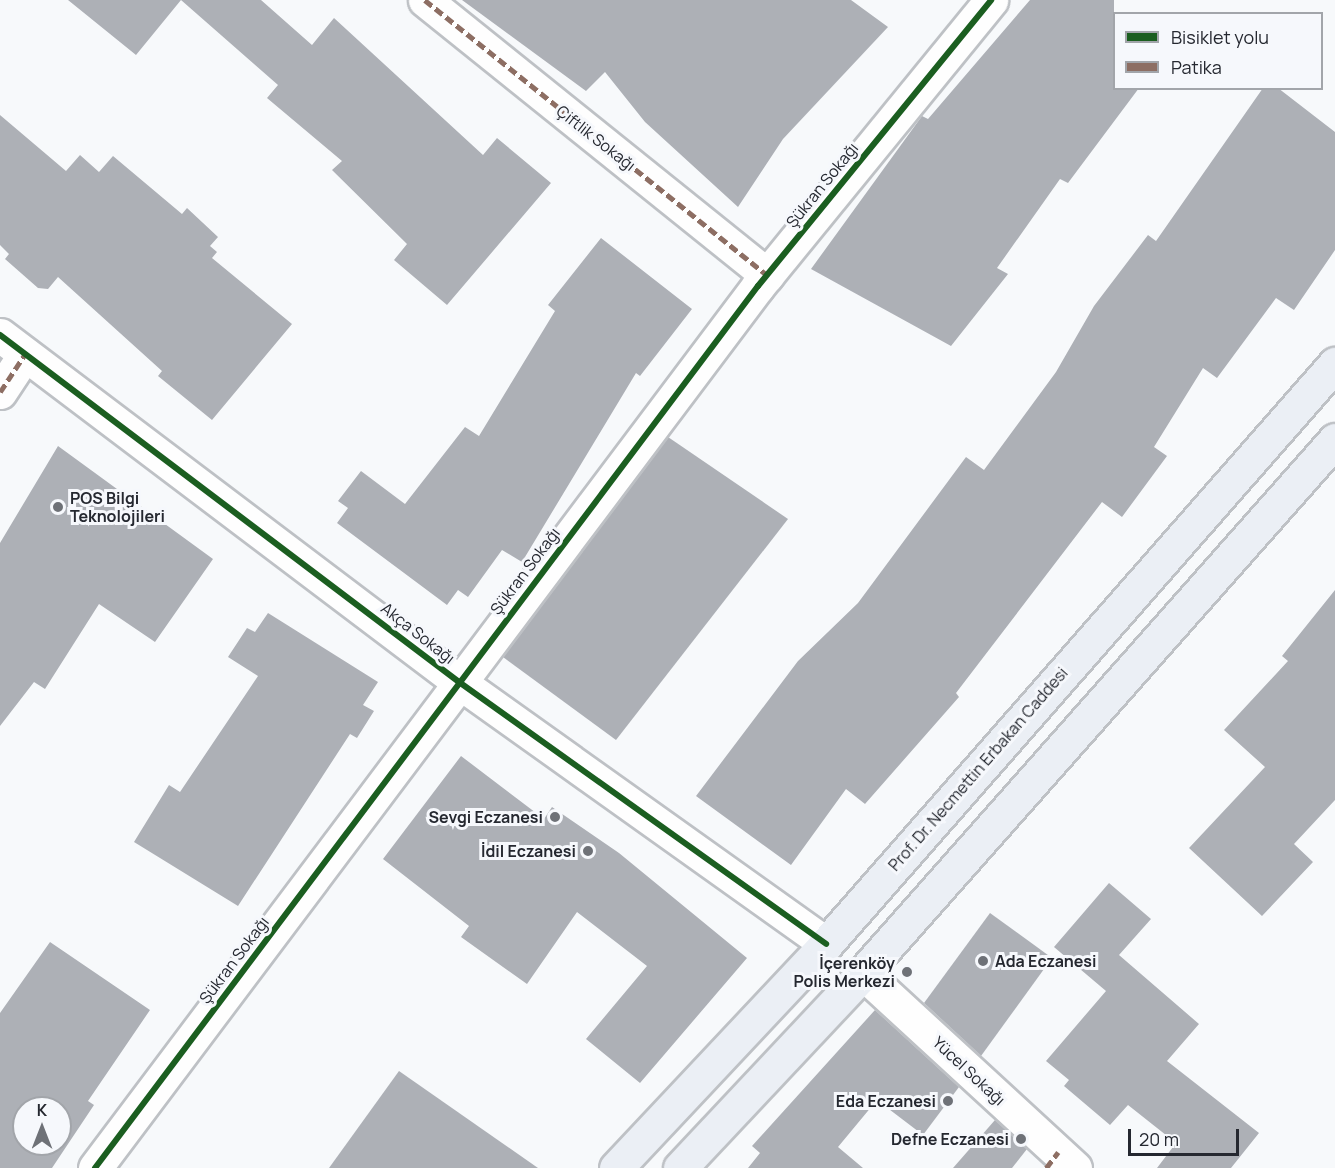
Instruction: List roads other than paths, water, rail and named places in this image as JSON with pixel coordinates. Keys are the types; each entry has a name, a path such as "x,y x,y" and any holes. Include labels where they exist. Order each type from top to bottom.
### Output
{"main road":[{"name":"Prof. Dr. Necmettin Erbakan Caddesi","path":"616,1168 826,944 1335,364"},
{"path":"680,1168 862,973 1335,440"},
{"path":"826,944 862,973"}],"street":[{"name":"Çiftlik Sokağı","path":"425,0 767,274"},
{"name":"Şükran Sokağı","path":"95,1168 767,274 991,0"},
{"name":"Akça Sokağı","path":"12,345 459,682 826,944"},
{"path":"0,392 12,345"},
{"name":"Yücel Sokağı","path":"862,973 1060,1163"}],"place":[{"name":"POS Bilgi Teknolojileri","path":"58,507"},
{"name":"Sevgi Eczanesi","path":"555,817"},
{"name":"İdil Eczanesi","path":"588,851"},
{"name":"Ada Eczanesi","path":"983,961"},
{"name":"İçerenköy Polis Merkezi","path":"907,972"},
{"name":"Eda Eczanesi","path":"948,1101"},
{"name":"Defne Eczanesi","path":"1021,1139"}]}
